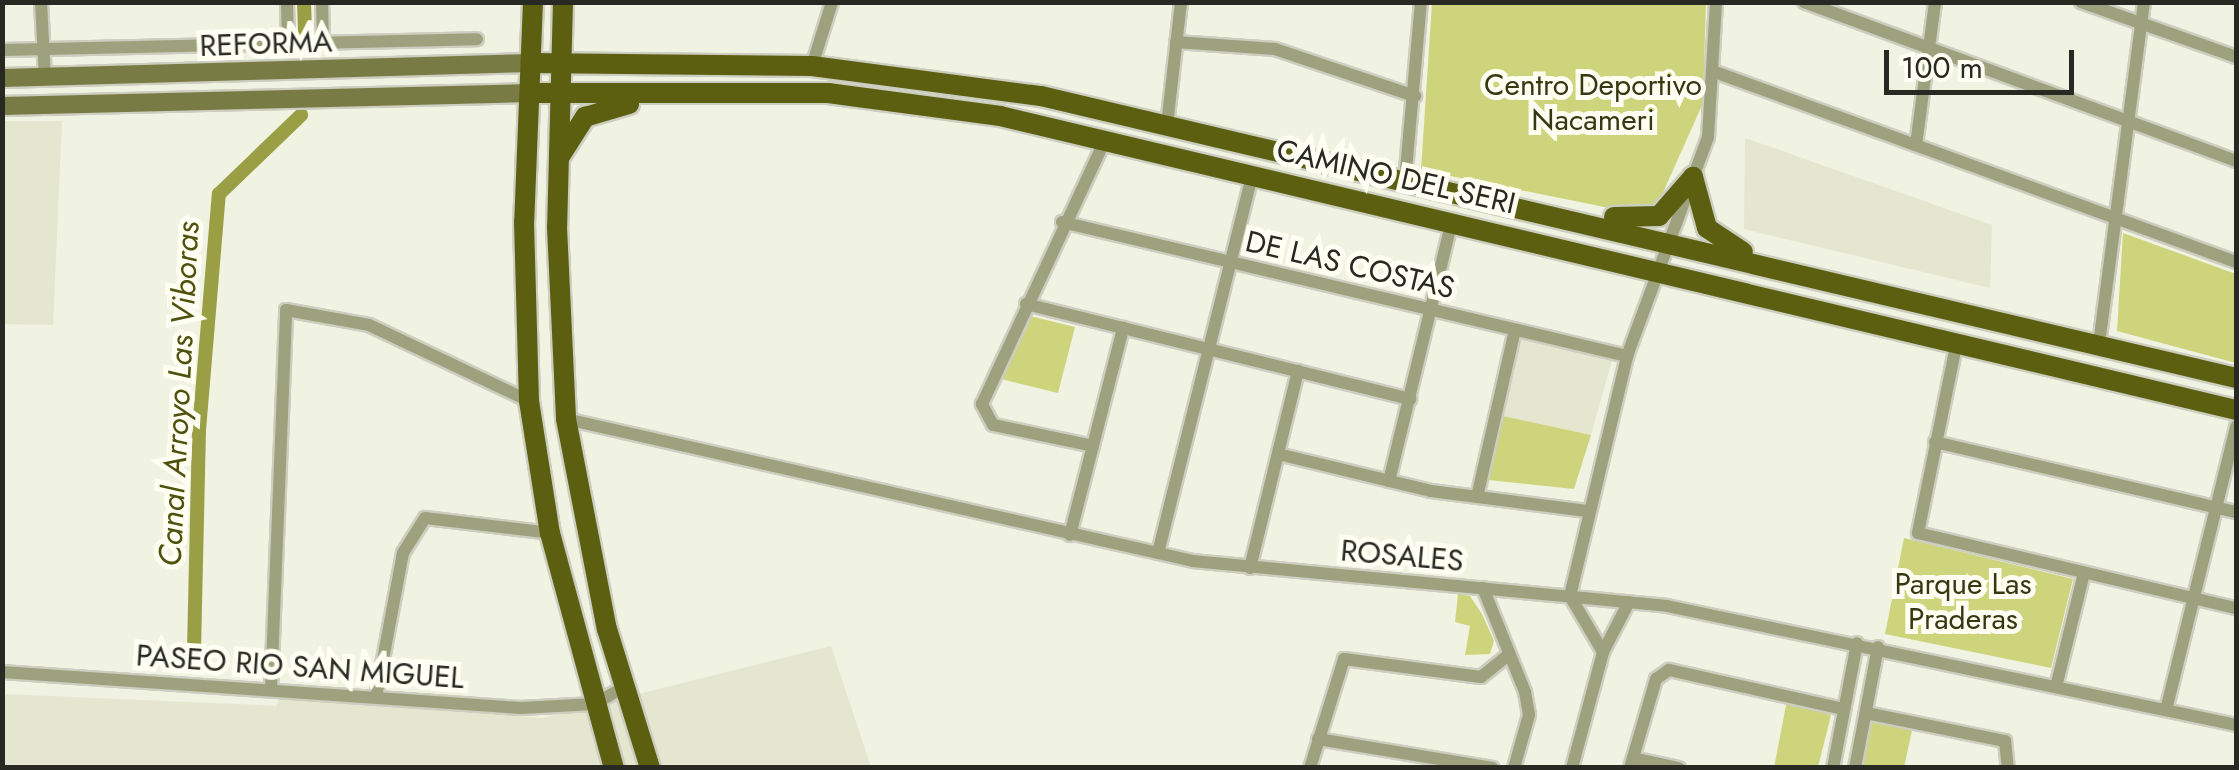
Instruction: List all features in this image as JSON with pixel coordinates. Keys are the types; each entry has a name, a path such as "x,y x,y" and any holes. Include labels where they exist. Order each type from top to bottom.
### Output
{"main road":[{"path":"533,2 529,402 550,534 614,768"},
{"path":"564,2 558,160 566,420 624,688 650,768"},
{"name":"CAMINO DEL SERI","path":"531,63 812,66 1041,96 1798,271 2236,378"},
{"name":"REFORMA","path":"2,78 531,63"},
{"path":"118,77 120,101"},
{"name":"CAMINO DEL SERI","path":"530,92 747,92 910,102 1105,140 1655,267 2236,410"},
{"name":"REFORMA","path":"2,106 530,92"},
{"path":"558,160 600,107 747,92"},
{"path":"1541,212 1571,207 1644,221 1693,177 1714,236 1798,271"}],"street":[{"path":"40,2 44,78"},
{"path":"287,2 288,45"},
{"path":"322,2 323,44"},
{"path":"812,66 832,2"},
{"path":"1168,124 1181,2"},
{"path":"1603,652 1570,596 1626,356 1655,267 1693,177 1715,72 1716,2"},
{"path":"1804,2 2236,161"},
{"path":"1916,145 1935,2"},
{"path":"2081,2 2236,58"},
{"path":"2099,344 2144,2"},
{"path":"1404,180 1415,96 1420,3"},
{"path":"2,50 477,39"},
{"path":"1176,42 1275,49 1415,96"},
{"path":"1715,72 2236,262"},
{"path":"1093,446 993,425 982,413 1062,222 1105,140"},
{"path":"1158,554 1252,175"},
{"path":"1389,481 1452,220"},
{"name":"DE LAS COSTAS","path":"1062,222 1626,356"},
{"path":"1026,304 1410,399"},
{"path":"271,689 286,310 369,325 529,402"},
{"path":"1070,534 1123,328"},
{"path":"1478,497 1515,330"},
{"path":"1957,341 1919,534 2236,608"},
{"path":"1250,568 1298,371"},
{"name":"ROSALES","path":"566,420 1158,554 1250,568 1629,602 1878,647 2236,724"},
{"path":"2166,710 2236,427"},
{"path":"1935,442 2236,512"},
{"path":"1278,454 1389,481 1587,511"},
{"path":"376,697 404,553 425,518 550,534"},
{"path":"2056,687 2084,572"},
{"path":"1483,588 1529,715 1514,768"},
{"path":"1572,768 1603,652 1629,602"},
{"path":"1833,768 1858,643"},
{"path":"1855,768 1878,647"},
{"path":"1310,768 1348,658 1481,677 1508,655"},
{"path":"1679,768 1632,762 1656,679 1669,670 1844,708"},
{"name":"PASEO RIO SAN MIGUEL","path":"2,672 376,697 594,704"},
{"path":"594,704 624,688"},
{"path":"1866,712 2005,741 2008,768"},
{"path":"1318,739 1493,768"}],"shaded area":[{"path":"3,121 62,121 53,325 3,324"},
{"path":"1745,138 1992,225 1990,288 1744,229"},
{"path":"1521,339 1612,360 1591,435 1503,416"},
{"path":"831,646 871,767 3,768 3,694 276,706 282,696 542,718"}],"green space":[{"name":"Centro Deportivo Nacameri","path":"1432,3 1706,3 1703,103 1657,206 1634,213 1421,170"},
{"path":"2123,233 2236,274 2236,363 2117,331"},
{"path":"1030,316 1075,327 1058,393 1001,379"},
{"path":"1503,416 1591,435 1574,489 1489,480"},
{"name":"Parque Las Praderas","path":"1904,538 2073,579 2051,668 1885,634"},
{"path":"1458,594 1470,596 1482,614 1494,641 1490,654 1465,655 1470,626 1455,622"},
{"path":"1787,700 1831,715 1818,767 1774,768"},
{"path":"1868,718 1913,726 1904,767 1858,768"}],"waterway":[{"name":"Canal Arroyo Las Viboras","path":"304,2 305,34"},
{"name":"Canal Arroyo Las Viboras","path":"194,650 199,430 219,194 301,115"}]}
